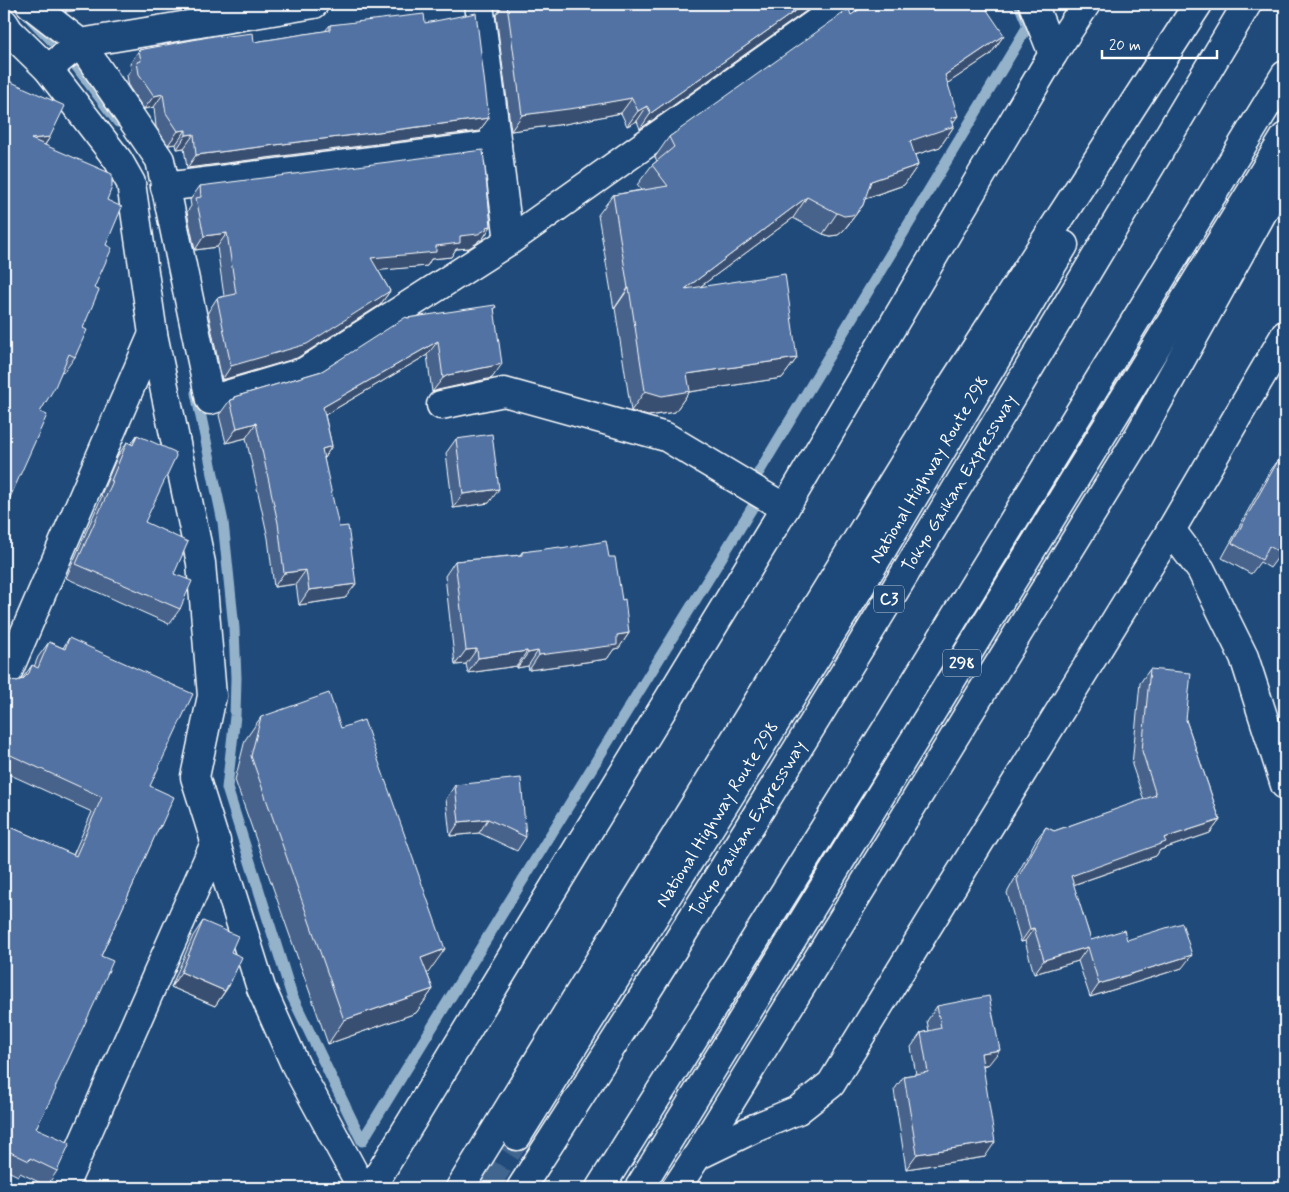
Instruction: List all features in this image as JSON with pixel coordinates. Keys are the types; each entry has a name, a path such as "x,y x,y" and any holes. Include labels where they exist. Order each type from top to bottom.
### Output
{"main road":[{"path":"30,4 80,43 160,160 210,400 304,372 509,241 842,4"},
{"path":"48,69 80,43 314,4"},
{"path":"479,4 509,241"},
{"path":"1033,4 1053,54"},
{"path":"371,1188 785,508 1053,54 1086,4"},
{"path":"460,1188 951,387 1198,4"},
{"name":"National Highway Route 298","path":"517,1136 855,595 1209,4"},
{"name":"Tokyo Gaikan Expressway","path":"521,1188 804,739 1055,327 1247,4"},
{"path":"5,30 48,69 118,160 131,183 154,334 201,564 212,696 195,777 261,988 296,1064 362,1188"},
{"path":"600,1188 889,725 1285,75"},
{"name":"298","path":"639,1188 1285,137"},
{"path":"165,186 497,145"},
{"path":"676,1188 1136,441 1285,172"},
{"path":"4,681 154,334"},
{"path":"697,1156 757,1127 798,1110 831,1084 1170,530 1285,335"},
{"path":"441,405 504,392 666,436 785,508"},
{"path":"1170,530 1201,570 1244,657 1285,785"},
{"path":"63,1188 216,840"}],"building":[{"path":"507,4 805,4 651,113 647,106 638,111 632,98 522,115"},
{"path":"868,4 983,4 1004,35 945,75 958,116 951,118 954,126 910,141 918,165 871,181 863,205 852,215 844,216 807,197 685,289 785,274 797,358 687,374 690,391 662,396 645,391 613,195 668,186 652,165 674,147 669,137 849,9 851,15"},
{"path":"476,13 489,118 196,155 194,134 186,135 186,130 178,131 166,113 163,94 154,96 139,74 137,62 141,61 139,50 219,35 219,37 253,33 254,42 330,30 330,25 424,14 425,23"},
{"path":"9,81 65,106 50,137 31,139 112,174 112,187 107,200 122,207 106,245 112,248 94,288 99,290 83,328 87,330 75,357 69,354 55,387 40,412 47,415 4,511 4,93"},
{"path":"483,150 491,226 486,227 487,229 478,234 460,236 460,243 436,246 436,252 371,258 390,291 307,344 231,366 217,298 236,294 227,233 204,236 196,198 201,197 200,186"},
{"path":"495,305 502,364 448,375 443,378 438,341 323,407 332,446 322,449 339,527 348,526 356,584 309,590 306,570 284,573 278,523 256,423 237,428 230,400 235,399 234,397 322,371 406,317"},
{"path":"492,434 499,489 463,494 456,439"},
{"path":"137,435 175,452 176,456 145,522 188,542 174,574 192,581 180,609 76,564 113,481 111,481 127,442 133,445"},
{"path":"1279,459 1285,462 1285,545 1281,553 1269,546 1262,560 1232,543"},
{"path":"606,541 609,557 615,557 622,600 625,599 629,633 617,635 617,645 539,655 538,651 528,653 527,651 478,658 477,649 466,650 455,561 522,555 522,552 560,547 561,549"},
{"path":"69,638 193,694 150,786 174,797 101,956 113,961 56,1089 36,1128 70,1143 57,1171 30,1158 29,1161 4,1149 4,824 76,856 102,797 4,752 4,721 8,711 4,709 4,677 17,681 23,679 29,673 32,665 38,668 49,642 65,649"},
{"path":"1150,669 1191,673 1186,720 1220,820 1164,838 1166,842 1071,876 1091,940 1124,930 1127,940 1182,923 1192,955 1099,984 1088,947 1044,960 1034,928 1030,929 1017,880 1046,827 1054,831 1156,795 1142,751"},
{"path":"329,693 341,728 364,720 445,949 421,958 433,989 344,1020 251,756 261,717"},
{"path":"521,778 526,837 488,819 459,822 455,785"},
{"path":"203,921 238,936 231,952 242,957 225,991 181,972"},
{"path":"989,996 1000,1050 981,1053 995,1142 917,1154 904,1076 928,1072 921,1033 941,1028 937,1006"}],"waterway":[{"path":"759,472 1028,26 1019,4"},
{"path":"30,18 77,67 118,122"},
{"path":"196,393 223,522 234,628 235,716 227,788 292,996 362,1141 752,508"}],"tunnel":[{"path":"484,1188 517,1136"}]}
